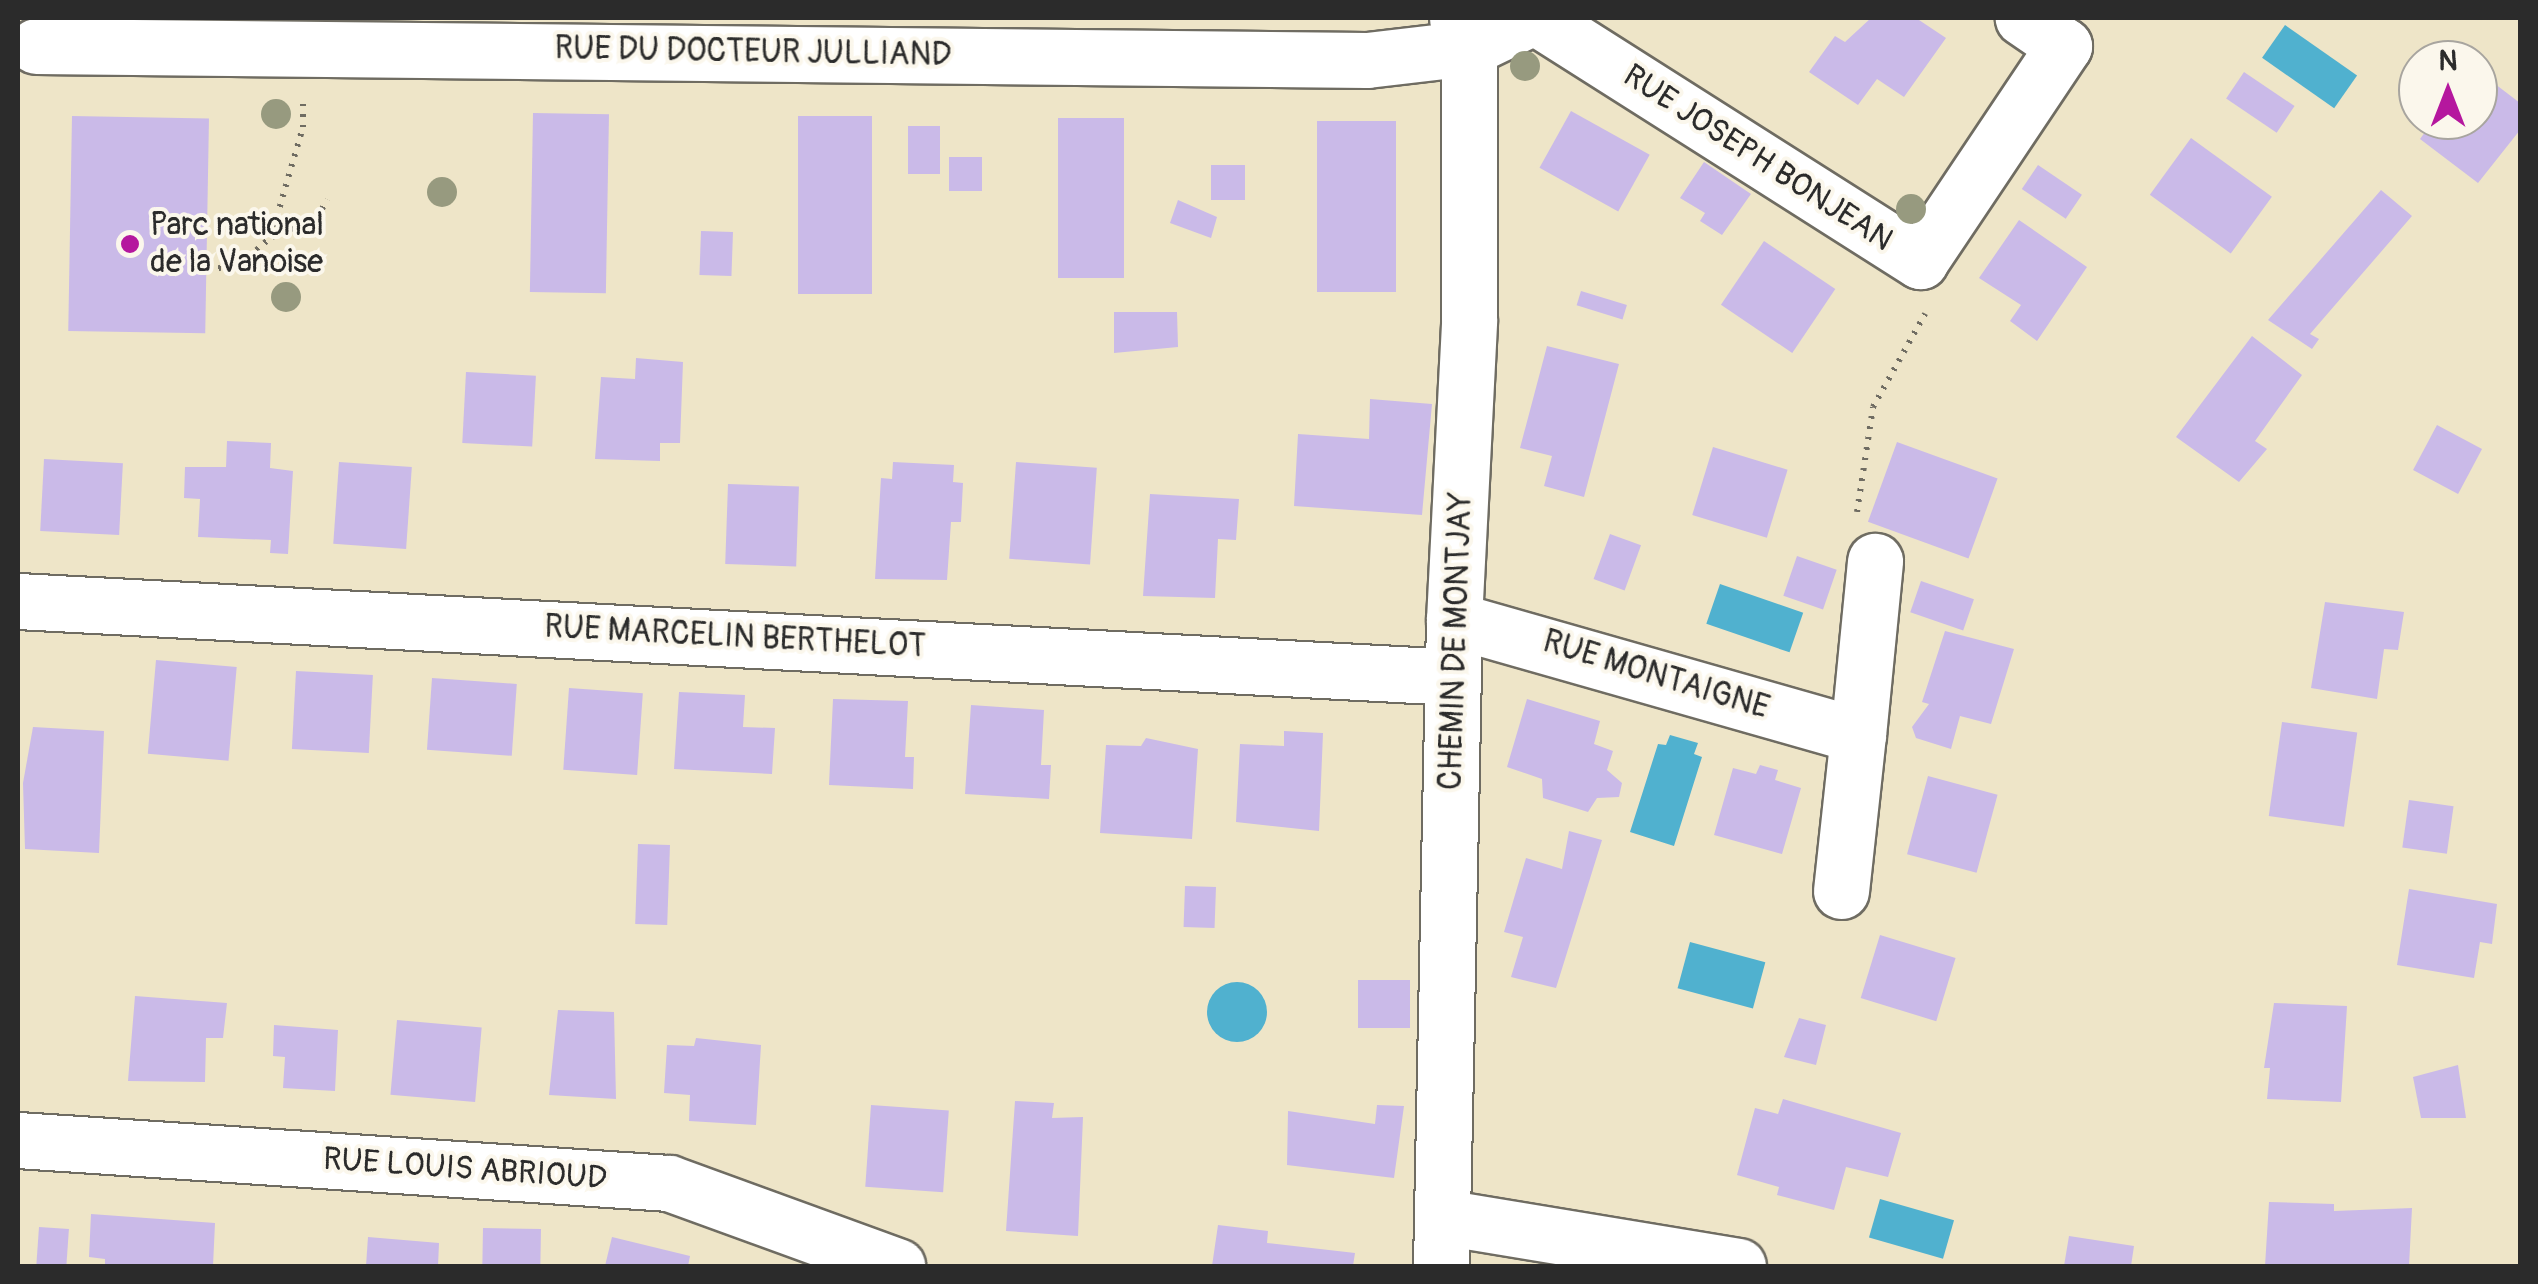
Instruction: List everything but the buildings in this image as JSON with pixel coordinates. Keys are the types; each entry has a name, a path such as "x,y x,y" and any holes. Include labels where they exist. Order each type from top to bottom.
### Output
{"street":[{"name":"RUE JOSEPH BONJEAN","path":"1463,33 1534,18 1920,262 2064,46 2023,18"},
{"name":"RUE DU DOCTEUR JULLIAND","path":"36,46 533,34 1367,60 1463,33"},
{"name":"CHEMIN DE MONTJAY","path":"1442,1242 1452,677 1469,319 1463,33"},
{"path":"1841,890 1875,561"},
{"name":"RUE MARCELIN BERTHELOT","path":"18,600 1452,677"},
{"name":"RUE MONTAIGNE","path":"1454,620 1858,735"},
{"name":"RUE LOUIS ABRIOUD","path":"18,1140 669,1183 897,1266"},
{"path":"1442,1242 1738,1266"}],"path":[{"path":"271,237 304,127 316,37"},
{"path":"208,270 241,264 271,237 317,218 327,200"},
{"path":"1875,561 1851,557 1873,406 1932,302 1920,262"}],"water":[{"path":"2285,25 2357,75 2334,108 2262,58"},
{"path":"1720,584 1803,613 1790,652 1706,624"},
{"path":"1670,735 1698,743 1694,754 1702,757 1674,846 1630,832 1658,744 1666,745"},
{"path":"1690,942 1765,962 1753,1009 1678,988"},
{"path":"1237,982 1258,991 1267,1012 1258,1033 1237,1042 1216,1033 1207,1012 1216,991"},
{"path":"1880,1199 1954,1220 1943,1259 1869,1237"}],"place":[{"name":"Parc national de la Vanoise","path":"130,244"}]}
